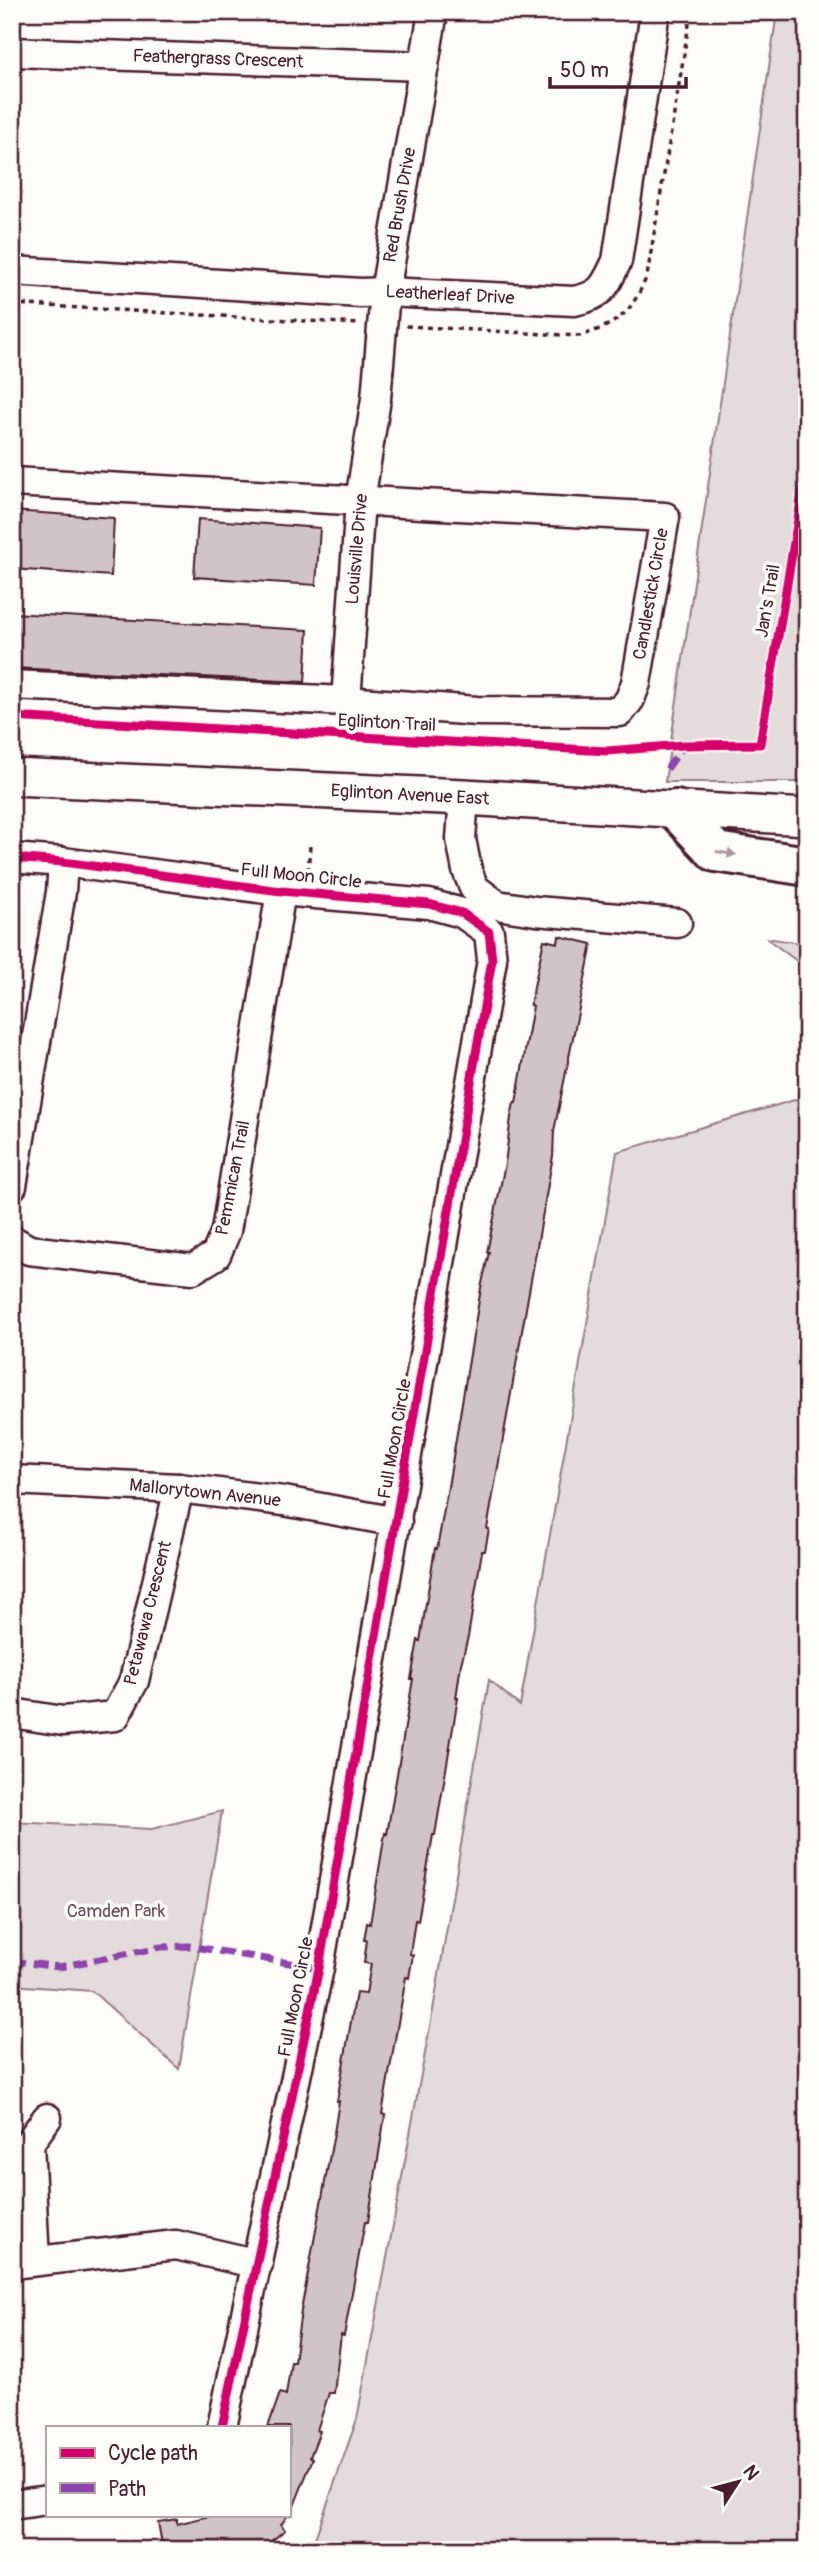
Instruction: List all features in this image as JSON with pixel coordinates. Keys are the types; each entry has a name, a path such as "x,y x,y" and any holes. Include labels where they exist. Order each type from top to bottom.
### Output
{"highway":[{"path":"676,810 716,852 807,866"}],"main road":[{"name":"Eglinton Avenue East","path":"12,777 464,797 807,817"}],"street":[{"name":"Red Brush Drive","path":"376,399 385,292 433,12"},
{"name":"Leatherleaf Drive","path":"12,271 361,293 574,301 593,297 605,285 617,261 655,12"},
{"name":"Feathergrass Crescent","path":"12,52 424,66"},
{"name":"Louisville Drive","path":"346,701 360,501 376,399"},
{"name":"Candlestick Circle","path":"12,482 665,517 636,683 630,699 620,712 477,710 12,685"},
{"path":"464,797 461,839 467,870 474,888 497,905 677,923"},
{"name":"Full Moon Circle","path":"12,858 63,862 281,891 429,904 462,913 489,932 492,960 319,1968 222,2426"},
{"path":"12,1186 61,892 63,862"},
{"name":"Pemmican Trail","path":"12,1240 29,1250 193,1269 216,1255 226,1231 281,891"},
{"name":"Mallorytown Avenue","path":"12,1480 179,1488 284,1501 397,1522"},
{"name":"Petawawa Crescent","path":"12,1713 62,1721 115,1716 134,1681 179,1488"},
{"path":"47,2118 29,2143 24,2262 176,2245 258,2264"},
{"path":"12,2505 46,2500"}],"path":[{"path":"12,304 580,336 608,327 624,316 637,299 647,276 691,12"},
{"path":"307,877 310,846"}],"green space":[{"path":"777,12 807,12 807,782 665,782"},
{"path":"766,938 807,944 807,981 798,962"},
{"path":"807,1001 807,2550 311,2550 357,2419 433,2010 489,1680 520,1706 617,1152 798,1099"},
{"name":"Camden Park","path":"222,1811 179,2069 92,1991 12,1985 12,1822 152,1829"}],"building":[{"path":"12,511 114,518 111,576 12,569"},
{"path":"198,519 320,528 316,585 194,577"},
{"path":"12,613 308,630 305,682 12,668"},
{"path":"559,936 592,944 554,1131 553,1156 489,1529 485,1551 482,1551 461,1664 458,1698 435,1835 418,1921 415,1920 410,1954 413,1955 409,1978 406,1977 382,2114 385,2115 368,2222 365,2222 344,2336 341,2335 334,2393 329,2393 317,2430 320,2431 310,2457 313,2458 290,2516 290,2426 268,2426 280,2393 286,2395 291,2362 294,2362 356,1993 366,1994 371,1964 364,1963 367,1940 364,1940 367,1923 370,1924 385,1833 387,1834 411,1679 435,1548 437,1549 487,1252 533,1006 530,1005 544,940 558,943"},
{"path":"210,2516 287,2516 281,2525 285,2530 260,2550 163,2550 158,2522 177,2519 177,2524"}],"marked path":[{"path":"667,769 684,745"},
{"path":"12,1958 19,1962 59,1967 161,1947 189,1946 319,1968"}],"cycle path":[{"name":"Jan's Trail","path":"12,717 607,751 684,745 760,744 807,465"},
{"path":"12,858 63,862 281,891 429,904 462,913 489,932 492,960 319,1968 222,2426"}]}
